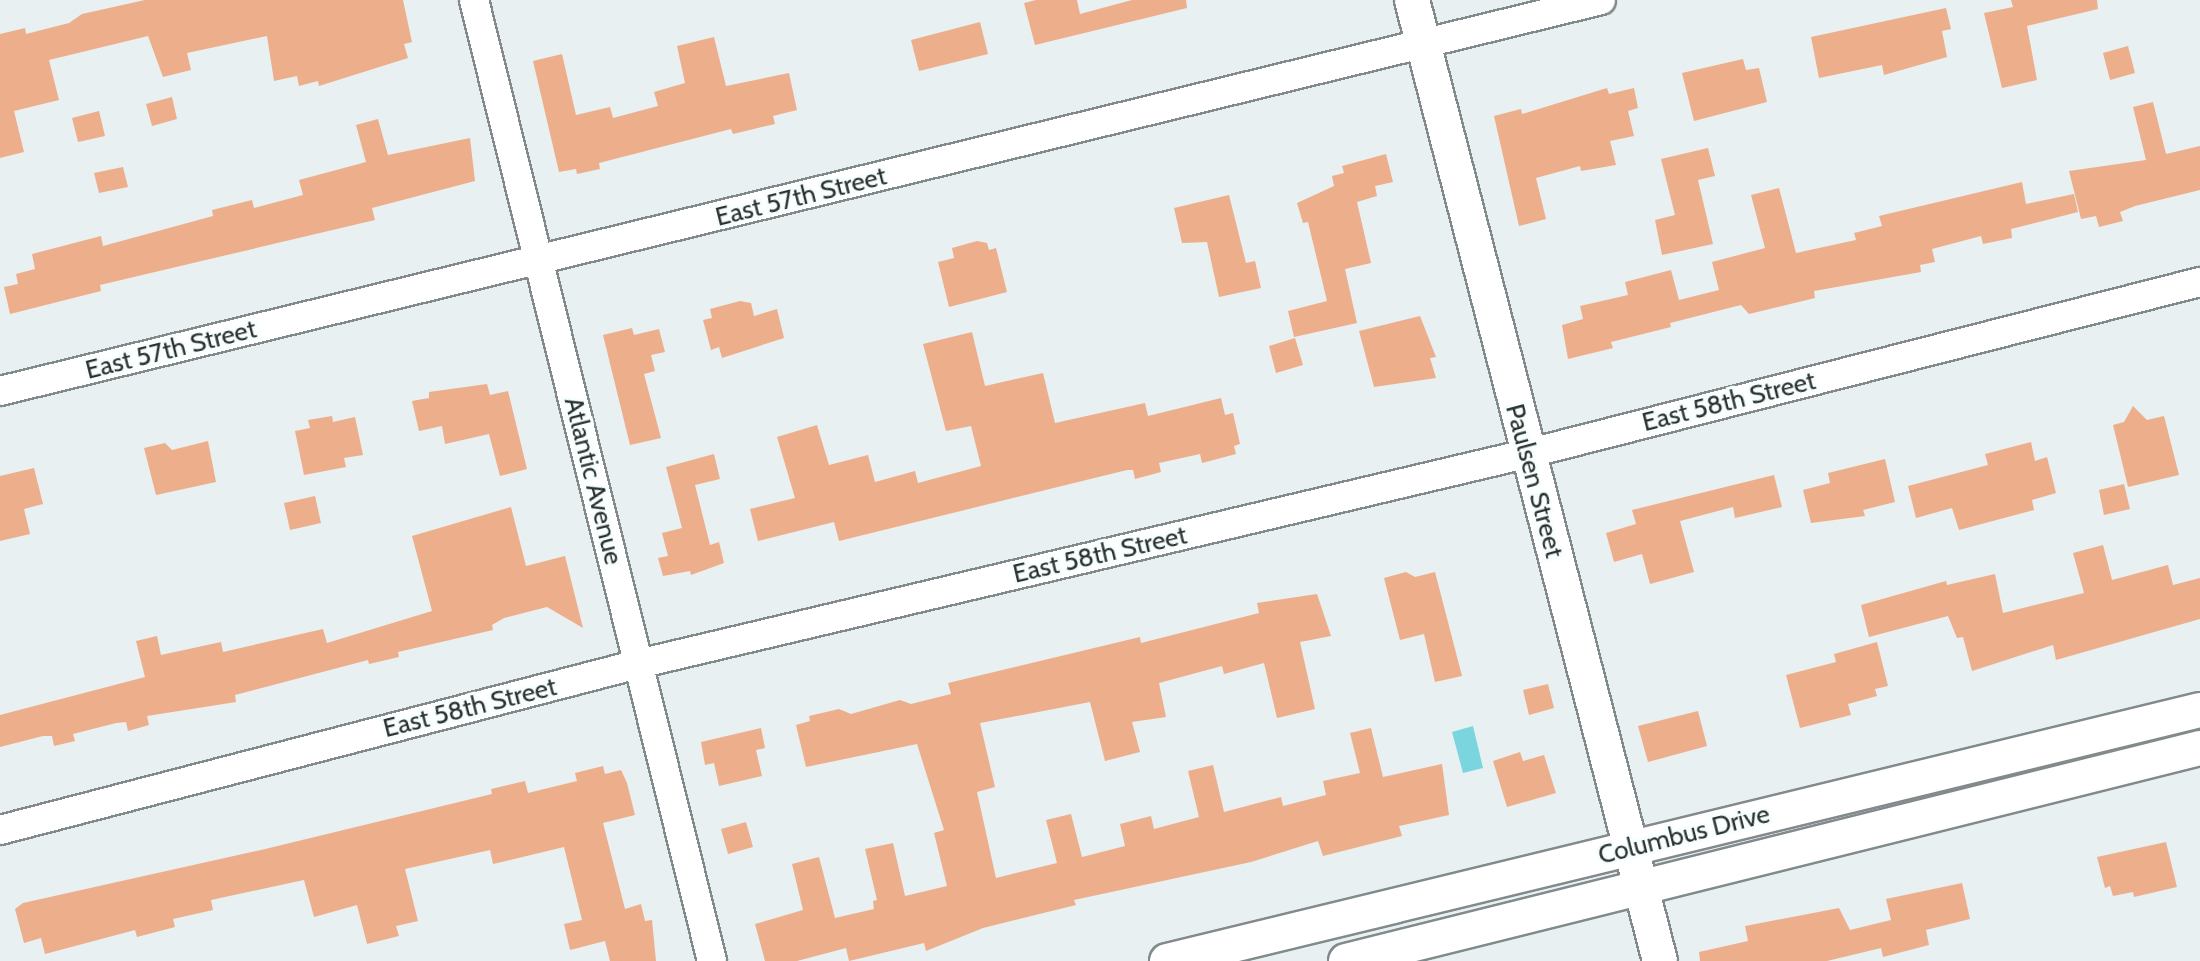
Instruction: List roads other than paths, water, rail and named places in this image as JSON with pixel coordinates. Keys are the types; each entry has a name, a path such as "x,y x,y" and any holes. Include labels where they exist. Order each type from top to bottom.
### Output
{"street":[{"name":"Atlantic Avenue","path":"474,0 712,961"},
{"name":"Paulsen Street","path":"1412,0 1526,454 1660,961"},
{"name":"East 57th Street","path":"0,391 1601,0"},
{"name":"East 58th Street","path":"0,830 638,664 1526,454 2200,282"},
{"name":"Columbus Drive","path":"1167,961 2200,710"},
{"name":"Columbus Drive","path":"1346,961 2200,748"}],"water":[{"path":"1473,726 1483,768 1463,773 1452,732"}]}
